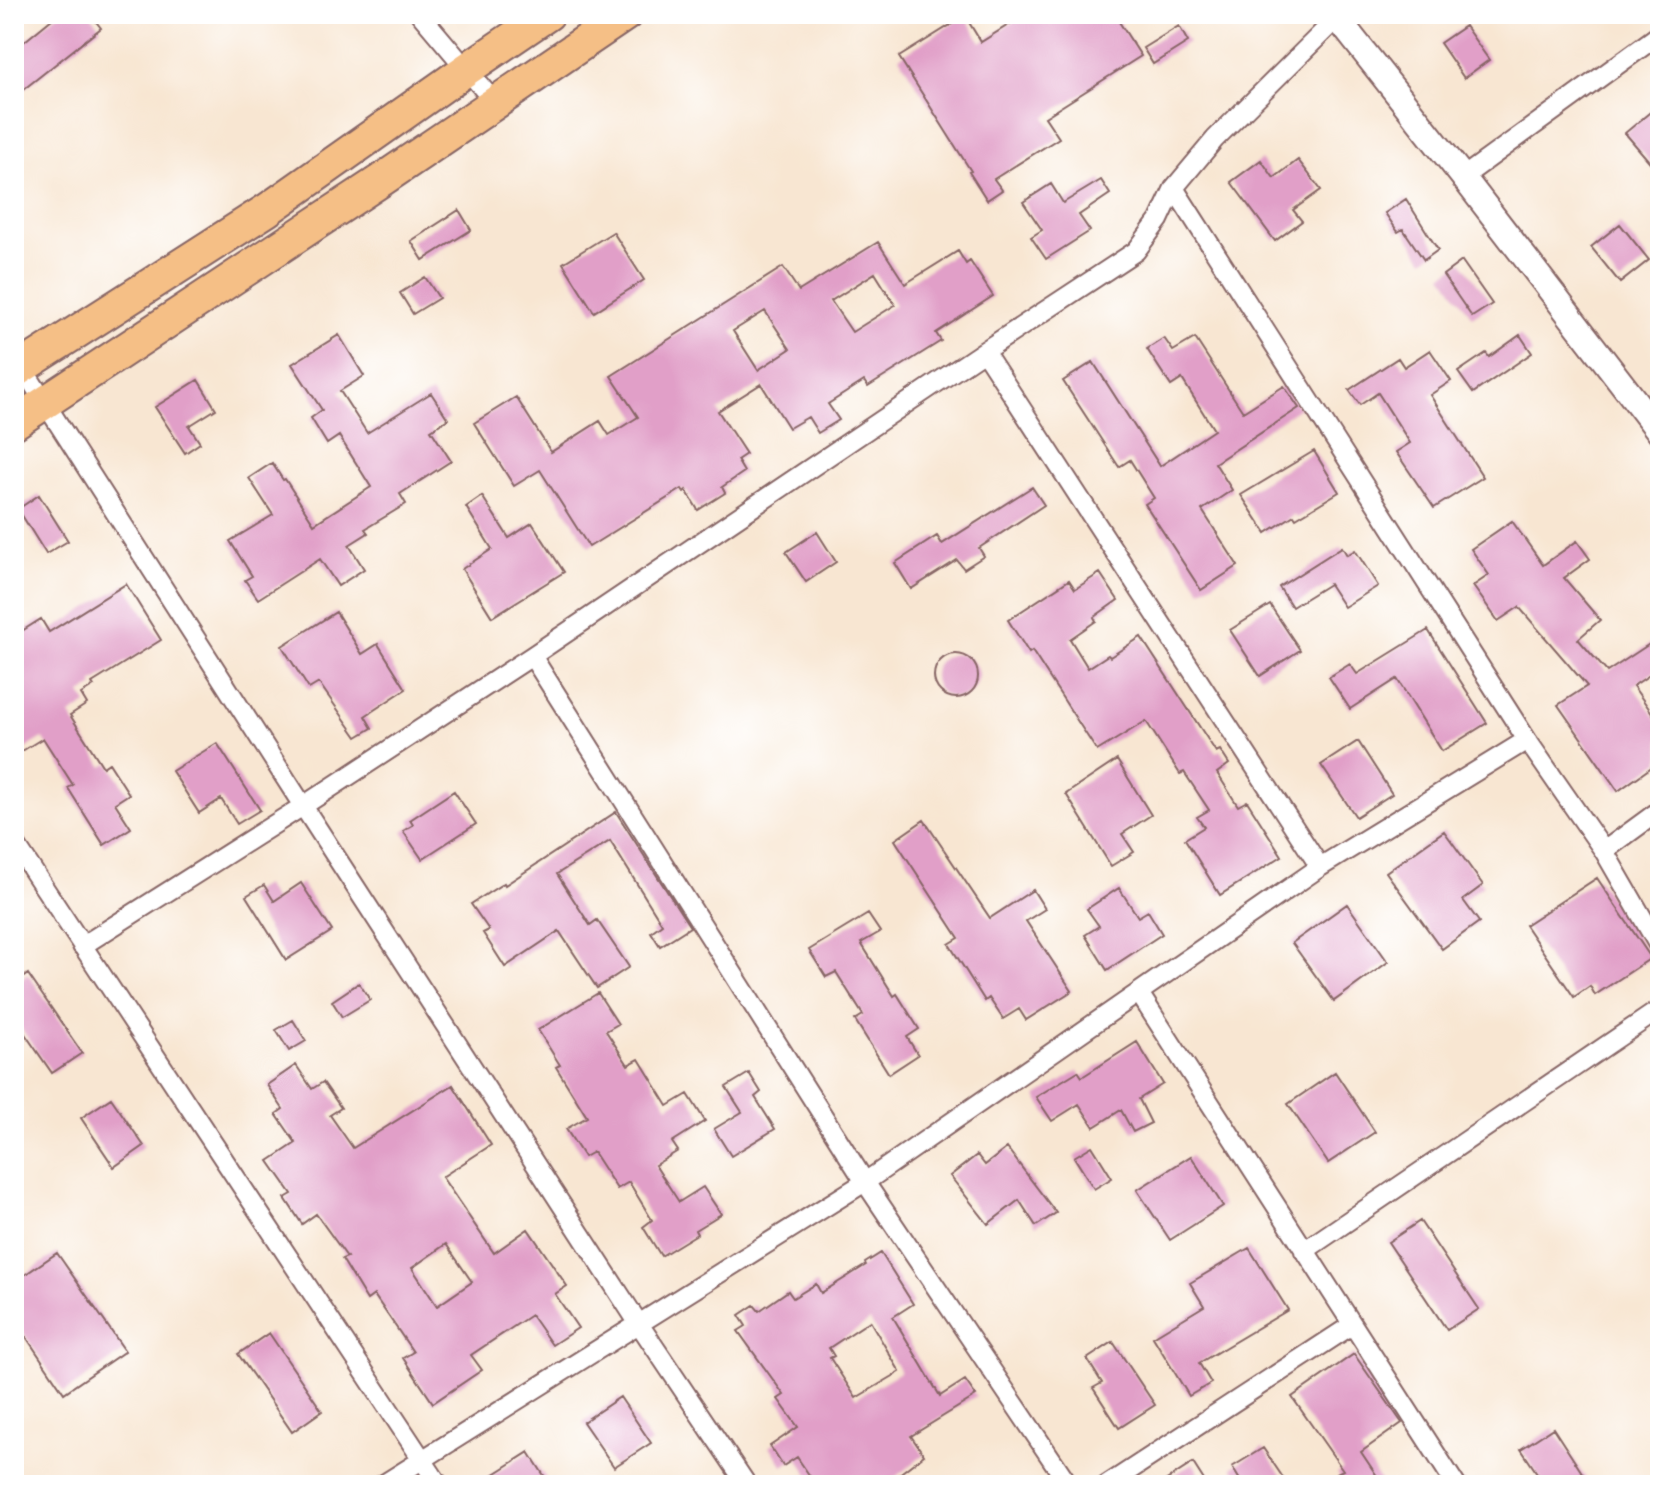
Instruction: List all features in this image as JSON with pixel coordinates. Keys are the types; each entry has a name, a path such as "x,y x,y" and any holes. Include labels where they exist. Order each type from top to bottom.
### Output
{"highway":[{"path":"18,369 267,210 548,14"},
{"path":"14,423 626,14"}],"street":[{"path":"420,14 495,103"},
{"path":"82,946 532,656 1136,251 1159,220 1174,188 1215,139 1336,16 1660,433"},
{"path":"1463,177 1660,34"},
{"path":"1174,188 1527,740 1604,851 1660,948"},
{"path":"984,351 1320,867"},
{"path":"18,369 44,402 639,1324 747,1485"},
{"path":"532,656 865,1182 1069,1485"},
{"path":"382,1485 865,1182 1320,867 1527,740"},
{"path":"1604,851 1660,810"},
{"path":"14,842 439,1485"},
{"path":"1139,993 1456,1485"},
{"path":"1304,1251 1660,1009"},
{"path":"1107,1485 1352,1325"}],"building":[{"path":"58,14 90,14 101,28 14,97 14,50"},
{"path":"1026,14 1114,14 1141,56 1045,117 1059,138 994,179 1002,190 987,200 899,57 965,16 981,42"},
{"path":"1179,26 1188,42 1153,64 1143,48"},
{"path":"1465,26 1489,60 1464,78 1440,43"},
{"path":"1660,104 1660,174 1625,133"},
{"path":"1261,160 1274,178 1298,160 1321,190 1293,210 1302,221 1275,241 1231,182"},
{"path":"1101,180 1110,194 1079,215 1090,231 1046,259 1031,237 1042,230 1023,202 1051,184 1063,203"},
{"path":"1406,199 1438,250 1424,260 1403,229 1398,232 1385,213"},
{"path":"459,210 471,230 423,260 411,241"},
{"path":"1620,224 1649,260 1620,283 1591,247"},
{"path":"613,232 644,280 594,312 563,263"},
{"path":"878,242 905,284 958,251 966,264 970,261 993,296 936,333 941,341 868,387 864,381 828,404 839,420 818,433 808,417 789,428 761,384 718,411 746,454 737,460 744,472 722,487 725,493 698,510 686,490 684,492 682,489 589,547 540,470 514,486 474,423 516,397 551,452 600,421 609,435 638,417 611,376 783,267 799,291","holes":["875,273 895,305 852,332 831,301","765,311 790,349 758,370 733,331"]},
{"path":"1462,261 1492,304 1472,317 1443,275"},
{"path":"425,277 439,298 413,314 400,293"},
{"path":"339,335 364,376 340,391 367,433 431,393 448,419 431,430 451,461 400,494 406,504 365,529 368,533 349,545 364,569 338,586 320,559 258,599 245,580 252,576 230,541 273,515 249,478 272,463 314,524 371,487 339,436 327,444 311,418 322,410 292,364"},
{"path":"1520,335 1532,353 1473,393 1458,372 1486,353 1489,357"},
{"path":"1164,338 1173,351 1195,338 1243,412 1284,386 1299,408 1215,463 1232,490 1202,510 1238,566 1201,590 1145,504 1154,498 1130,460 1119,467 1063,381 1093,362 1160,466 1214,430 1182,379 1171,386 1147,349"},
{"path":"1430,350 1451,381 1430,395 1483,477 1434,508 1396,452 1410,443 1378,393 1360,405 1349,390 1398,358 1404,367"},
{"path":"198,380 216,409 189,426 200,443 185,453 155,407"},
{"path":"1314,451 1339,492 1266,533 1241,495"},
{"path":"1032,487 1044,505 979,548 984,556 964,569 957,560 911,589 895,563 937,536 942,544"},
{"path":"39,495 68,541 46,554 18,509"},
{"path":"482,496 509,538 532,523 564,572 492,617 462,569 492,549 466,507"},
{"path":"1512,521 1543,565 1577,541 1590,559 1564,578 1600,620 1578,639 1607,672 1660,637 1660,668 1633,686 1660,724 1660,761 1618,791 1558,705 1587,686 1519,607 1498,621 1473,586 1489,575 1471,549"},
{"path":"817,532 836,562 806,582 786,552"},
{"path":"1342,547 1347,555 1355,550 1378,586 1344,607 1329,584 1292,607 1279,587"},
{"path":"1100,573 1118,600 1094,617 1096,621 1070,639 1088,668 1141,637 1216,752 1220,750 1229,764 1217,773 1238,806 1247,801 1282,856 1220,895 1185,839 1204,827 1197,817 1209,810 1184,772 1180,774 1146,721 1097,751 1032,651 1029,653 1008,620 1069,580 1075,589"},
{"path":"126,584 161,640 92,683 94,686 81,694 87,704 70,715 103,767 109,763 129,794 115,803 131,828 104,845 68,788 73,785 43,738 14,756 14,636 41,619 49,632"},
{"path":"1270,605 1300,650 1260,676 1230,630"},
{"path":"336,612 362,654 378,644 406,689 365,716 372,728 357,737 319,683 309,689 282,646"},
{"path":"1428,630 1487,723 1442,751 1397,679 1350,709 1329,677 1350,664 1357,674"},
{"path":"956,654 971,661 978,676 971,691 956,698 941,691 934,676 941,661"},
{"path":"1358,741 1392,794 1356,817 1321,765"},
{"path":"217,743 260,810 237,824 221,799 199,813 172,771"},
{"path":"1117,760 1151,815 1122,834 1134,852 1111,866 1066,794"},
{"path":"454,791 476,824 422,859 403,831 413,825 410,820"},
{"path":"616,812 690,927 660,946 651,932 662,924 610,841 557,874 590,925 597,920 629,967 597,988 559,931 505,967 483,933 489,930 471,904"},
{"path":"924,820 990,918 1033,890 1045,909 1026,921 1072,991 1026,1020 1019,1009 1003,1019 989,998 985,1001 949,944 959,938 895,840"},
{"path":"1444,831 1483,885 1463,900 1479,922 1442,949 1386,872"},
{"path":"1597,878 1651,958 1595,995 1590,986 1574,997 1525,925"},
{"path":"301,883 332,931 286,960 246,896 264,885 274,901"},
{"path":"1119,888 1138,917 1148,911 1162,934 1107,970 1085,935 1099,926 1087,909"},
{"path":"1347,904 1388,962 1334,1001 1292,943"},
{"path":"868,914 880,932 861,943 919,1029 907,1037 918,1055 889,1074 855,1020 863,1015 836,972 826,977 809,950"},
{"path":"28,974 82,1053 52,1073 14,1018 14,984"},
{"path":"359,983 370,1000 342,1017 332,1001"},
{"path":"598,993 618,1024 606,1031 628,1065 639,1059 668,1106 688,1094 705,1121 672,1142 678,1151 655,1165 679,1202 703,1187 721,1214 695,1230 697,1234 661,1256 643,1227 652,1220 629,1182 617,1189 593,1152 584,1157 566,1129 587,1117 556,1067 560,1065 538,1030"},
{"path":"293,1020 306,1041 289,1051 276,1030"},
{"path":"1137,1042 1163,1084 1139,1099 1151,1123 1133,1132 1121,1110 1094,1127 1079,1104 1052,1121 1036,1097 1078,1071 1082,1077"},
{"path":"296,1065 312,1089 323,1082 341,1108 330,1115 353,1148 453,1085 491,1145 442,1177 494,1253 528,1229 567,1286 555,1294 578,1328 552,1345 531,1315 471,1355 482,1370 433,1403 403,1358 413,1352 374,1295 367,1300 342,1259 347,1257 316,1214 302,1224 285,1198 292,1194 269,1161 296,1143 276,1114 283,1109 267,1085","holes":["446,1244 472,1282 437,1306 412,1268"]},
{"path":"1335,1072 1375,1132 1328,1163 1288,1104"},
{"path":"749,1073 761,1092 755,1097 775,1129 731,1156 714,1129 742,1112 726,1087"},
{"path":"111,1098 144,1146 114,1167 81,1118"},
{"path":"1092,1146 1112,1178 1094,1189 1074,1157"},
{"path":"1007,1148 1056,1213 1036,1226 1019,1200 988,1224 950,1176 977,1155 985,1165"},
{"path":"1191,1156 1223,1206 1170,1240 1137,1190"},
{"path":"1420,1221 1479,1309 1447,1330 1388,1242"},
{"path":"1249,1248 1288,1310 1199,1363 1211,1383 1189,1396 1153,1337 1204,1306 1190,1283"},
{"path":"57,1253 125,1351 64,1393 14,1319 14,1282"},
{"path":"881,1253 913,1304 893,1317 940,1396 965,1380 976,1396 911,1436 924,1455 885,1485 816,1485 797,1457 783,1466 770,1446 798,1427 778,1399 784,1395 738,1331 746,1326 739,1315 754,1305 759,1311 788,1291 793,1298 816,1284 821,1293","holes":["870,1321 900,1372 856,1398 830,1358 834,1356 829,1348"]},
{"path":"269,1333 322,1411 292,1432 238,1354"},
{"path":"1113,1342 1155,1405 1119,1428 1093,1388 1102,1383 1087,1359"},
{"path":"1354,1354 1402,1423 1361,1452 1383,1485 1345,1485 1337,1473 1343,1470 1292,1397"},
{"path":"620,1397 651,1443 614,1467 583,1422"},
{"path":"1553,1428 1590,1485 1545,1485 1521,1449"},
{"path":"1263,1448 1288,1485 1243,1485 1232,1467"},
{"path":"529,1452 550,1485 477,1485"},
{"path":"1193,1463 1207,1485 1159,1485"}]}
